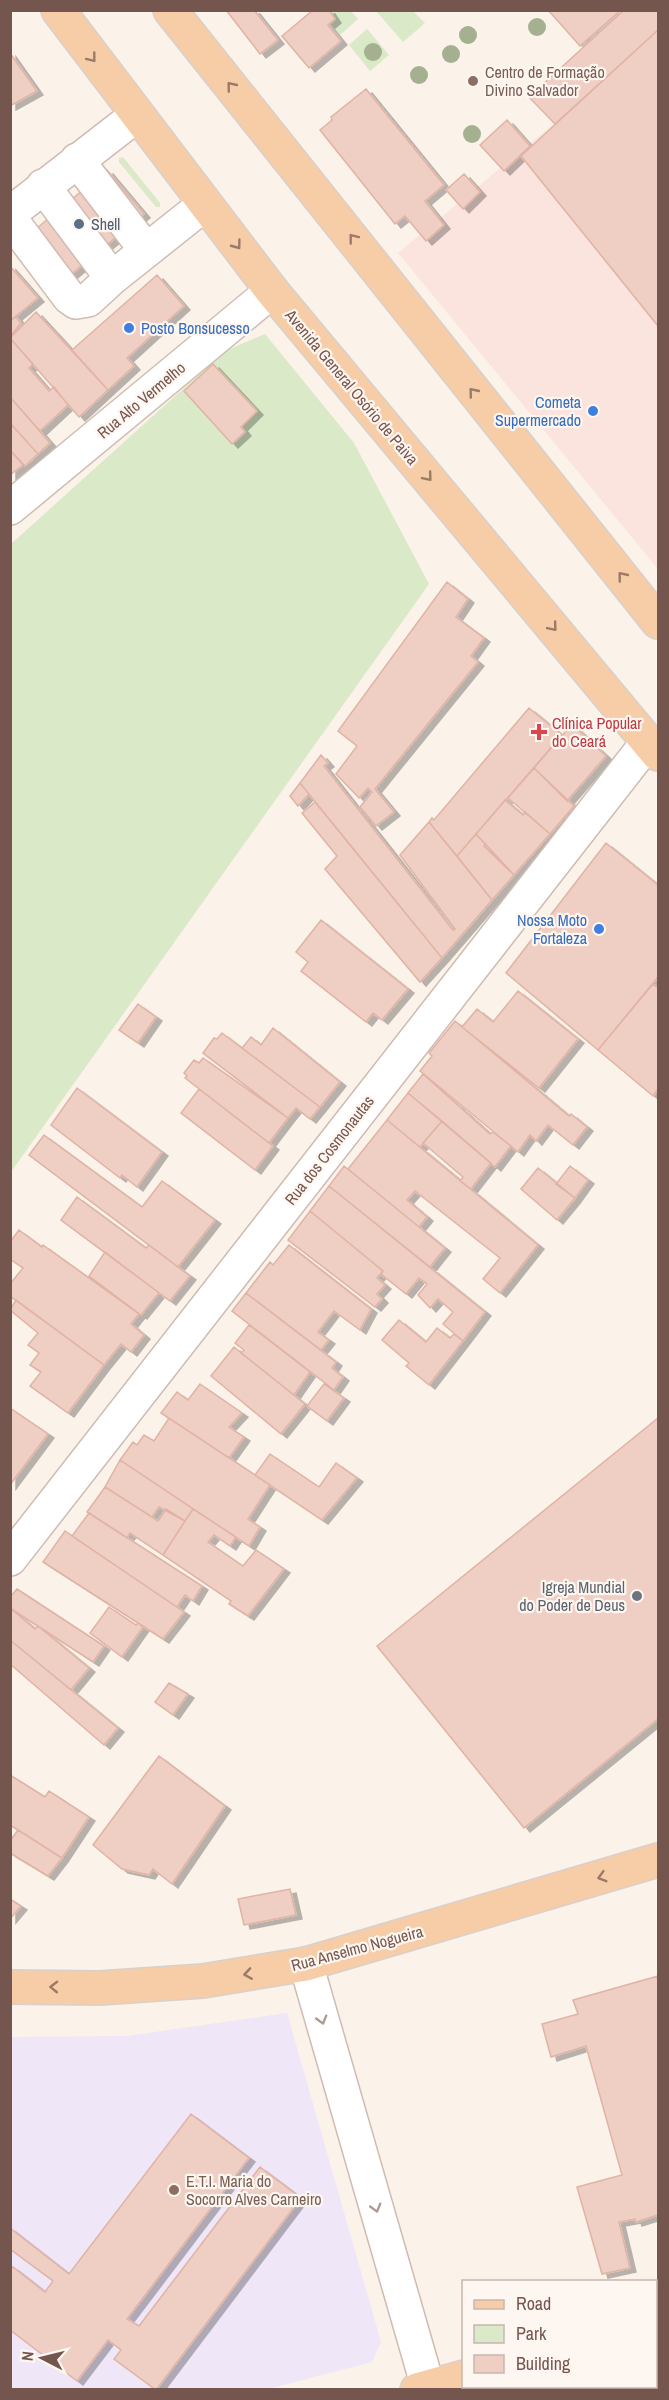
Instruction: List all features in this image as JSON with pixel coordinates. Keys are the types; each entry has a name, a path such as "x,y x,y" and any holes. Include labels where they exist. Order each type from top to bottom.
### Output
{"main road":[{"name":"Avenida General Osório de Paiva","path":"58,10 272,291 653,748"},
{"path":"170,10 658,622"},
{"name":"Rua Anselmo Nogueira","path":"10,1987 99,1988 203,1981 306,1964 658,1860"},
{"path":"422,2388 462,2378"}],"street":[{"path":"136,115 17,208 14,219 69,297 81,302 88,300 146,250 206,204"},
{"path":"76,160 146,250"},
{"path":"43,186 112,278"},
{"name":"Rua Alto Vermelho","path":"10,508 272,291"},
{"name":"Rua dos Cosmonautas","path":"10,1559 653,748"},
{"path":"306,1964 422,2388"}],"shaded area":[{"name":"Cometa Supermercado","path":"658,32 658,569 398,253 557,121"},
{"name":"E.T.I. Maria do Socorro Alves Carneiro","path":"287,2013 381,2342 372,2362 268,2389 11,2389 10,2037 127,2036"}],"green space":[{"path":"320,11 351,11 358,19 340,35"},
{"path":"376,11 413,11 425,23 403,42"},
{"path":"367,29 389,55 370,71 349,45"},
{"path":"123,157 160,203 160,207 156,207 119,162 119,158"},
{"path":"265,334 354,443 429,584 11,1172 11,544 225,351"}],"building":[{"path":"226,10 254,10 278,40 260,54"},
{"path":"313,10 329,10 335,19 328,25 341,41 309,68 282,36"},
{"path":"548,10 621,10 580,46"},
{"path":"624,10 658,10 658,30 555,124 529,97"},
{"path":"658,30 658,326 521,156"},
{"path":"10,53 37,91 10,106"},
{"path":"366,89 444,185 425,201 444,225 426,241 405,216 395,224 320,130 332,120 331,117"},
{"path":"507,120 530,146 504,171 480,145"},
{"path":"107,170 144,214 62,282 25,238"},
{"path":"464,174 480,192 463,209 446,190"},
{"path":"10,266 38,298 10,321"},
{"name":"Posto Bonsucesso","path":"157,275 184,306 127,358 134,366 108,390 72,350"},
{"path":"36,312 108,390 79,417 10,338"},
{"path":"16,317 21,323 10,337 10,321"},
{"path":"10,338 33,364 29,368 49,391 54,387 68,405 40,431 10,397"},
{"path":"213,364 257,411 241,427 245,432 232,444 184,391"},
{"path":"10,397 50,443 38,454 10,423"},
{"path":"10,423 38,454 25,466 10,450"},
{"path":"10,450 23,465 10,475"},
{"path":"447,582 468,599 456,617 484,638 471,656 478,662 375,789 394,812 376,826 360,807 372,792 368,788 359,798 336,774 357,746 338,731"},
{"path":"529,708 562,735 457,856 429,822 432,818 434,820"},
{"path":"572,724 606,756 567,801 534,768"},
{"path":"321,755 328,763 324,766 453,930 455,929 400,855 429,822 492,900 442,958 300,783"},
{"path":"534,768 574,806 550,834 508,798"},
{"path":"300,783 309,794 298,806 290,796"},
{"path":"505,800 523,815 525,812 550,834 514,875 476,834"},
{"path":"315,802 442,958 420,982 325,869 337,856 302,813"},
{"path":"476,834 485,844 484,846 514,875 492,900 457,856"},
{"name":"Nossa Moto Fortaleza","path":"606,843 658,885 658,977 598,1050 506,973"},
{"path":"321,920 408,989 382,1020 373,1013 366,1022 301,971 308,962 296,952"},
{"path":"653,984 658,988 658,1089 653,1096 598,1050"},
{"path":"518,991 578,1039 539,1088 462,1027 477,1009 493,1022"},
{"path":"138,1004 156,1017 138,1043 119,1030"},
{"path":"455,1021 569,1116 571,1114 587,1127 573,1145 548,1125 536,1141 530,1135 518,1152 420,1071 432,1056 429,1053"},
{"path":"273,1028 340,1082 320,1107 242,1048 251,1037 261,1045"},
{"path":"222,1033 320,1107 310,1119 296,1108 288,1118 203,1053 214,1038 217,1039"},
{"path":"203,1058 288,1118 269,1143 185,1078 187,1076 184,1073 194,1060 199,1063"},
{"path":"423,1074 490,1134 493,1132 511,1146 495,1167 408,1093"},
{"path":"77,1088 162,1152 137,1187 122,1175 120,1178 51,1125"},
{"path":"199,1089 273,1146 255,1170 181,1113"},
{"path":"408,1093 442,1121 420,1147 387,1120"},
{"path":"387,1120 538,1245 500,1293 483,1279 500,1258 415,1191 407,1200 427,1217 419,1227 348,1169"},
{"path":"442,1121 491,1163 471,1189 460,1181 463,1177 423,1143"},
{"path":"44,1135 142,1207 162,1181 215,1220 178,1267 29,1155"},
{"path":"344,1166 445,1248 430,1267 329,1186"},
{"path":"570,1166 588,1180 575,1198 556,1184"},
{"path":"538,1168 575,1198 557,1220 521,1189"},
{"path":"329,1186 485,1312 463,1341 443,1324 453,1312 438,1299 430,1308 418,1295 427,1284 419,1278 406,1294 381,1274 383,1271 310,1211"},
{"path":"77,1197 146,1248 149,1245 190,1276 170,1301 61,1220"},
{"path":"310,1211 383,1271 377,1278 385,1285 377,1294 382,1299 375,1307 288,1240"},
{"path":"19,1230 139,1314 131,1324 144,1335 131,1352 121,1344 104,1365 10,1296 10,1284 23,1268 10,1259 10,1242"},
{"path":"289,1245 371,1309 360,1330 334,1311 318,1332 329,1340 321,1350 246,1293 270,1262 273,1265"},
{"path":"105,1252 159,1293 141,1315 89,1276"},
{"path":"246,1293 336,1362 332,1368 343,1377 334,1390 232,1311"},
{"path":"16,1300 104,1365 68,1413 30,1386 41,1372 30,1365 39,1353 28,1345 38,1333 10,1310"},
{"path":"399,1320 426,1342 437,1328 450,1338 454,1334 463,1341 429,1385 406,1366 409,1363 382,1340"},
{"path":"249,1325 310,1372 294,1395 241,1353 244,1350 235,1343"},
{"path":"234,1347 305,1404 281,1434 211,1376"},
{"path":"200,1384 242,1413 229,1427 244,1437 229,1458 161,1413 177,1392 188,1400"},
{"path":"324,1384 344,1398 327,1421 307,1406"},
{"path":"10,1408 48,1434 10,1485"},
{"path":"169,1418 270,1485 248,1519 260,1527 249,1546 120,1460 133,1442 137,1445 144,1435 154,1441"},
{"path":"658,1418 658,1719 524,1828 377,1646"},
{"path":"270,1454 319,1487 336,1463 357,1478 322,1520 255,1475"},
{"path":"120,1460 193,1509 185,1521 159,1507 152,1517 105,1487"},
{"path":"105,1487 158,1521 166,1509 185,1521 163,1555 130,1533 127,1538 87,1512"},
{"path":"193,1509 236,1537 230,1546 214,1535 208,1542 243,1566 256,1550 284,1569 248,1616 229,1604 231,1601 163,1555"},
{"path":"89,1513 202,1586 193,1601 185,1595 177,1607 72,1536"},
{"path":"65,1531 184,1612 163,1639 43,1562"},
{"path":"17,1589 104,1646 93,1662 10,1608 10,1597"},
{"path":"109,1607 136,1625 138,1623 143,1627 122,1657 90,1633"},
{"path":"10,1608 35,1629 38,1626 89,1668 71,1690 10,1640"},
{"path":"10,1640 118,1728 104,1745 10,1664"},
{"path":"169,1683 188,1694 173,1715 155,1702"},
{"path":"159,1756 225,1806 172,1884 153,1869 149,1875 122,1869 93,1845"},
{"path":"10,1775 45,1797 49,1791 89,1817 62,1858 10,1825"},
{"path":"18,1830 62,1858 48,1876 10,1853 10,1841"},
{"path":"290,1889 296,1915 244,1925 238,1899"},
{"path":"10,1899 21,1906 10,1919"},
{"path":"658,1976 658,2215 636,2222 635,2219 619,2222 630,2268 602,2274 577,2187 622,2175 586,2046 551,2057 542,2024 578,2014 573,2000"},
{"path":"191,2114 249,2158 127,2319 139,2326 260,2167 301,2198 156,2390 114,2359 121,2350 108,2340 77,2381 10,2330 10,2270 13,2267 45,2292 53,2281 10,2249 10,2228 69,2274"},
{"path":"657,2364 658,2390 648,2390 648,2388 657,2388"},
{"path":"605,2388 648,2388 648,2390 605,2390"}],"place":[{"name":"Centro de Formação Divino Salvador","path":"473,81"},
{"name":"Shell","path":"79,224"},
{"name":"Posto Bonsucesso","path":"129,328"},
{"name":"Cometa Supermercado","path":"593,411"},
{"name":"Clínica Popular do Ceará","path":"539,732"},
{"name":"Nossa Moto Fortaleza","path":"599,929"},
{"name":"Igreja Mundial do Poder de Deus","path":"637,1596"},
{"name":"E.T.I. Maria do Socorro Alves Carneiro","path":"174,2190"}]}
